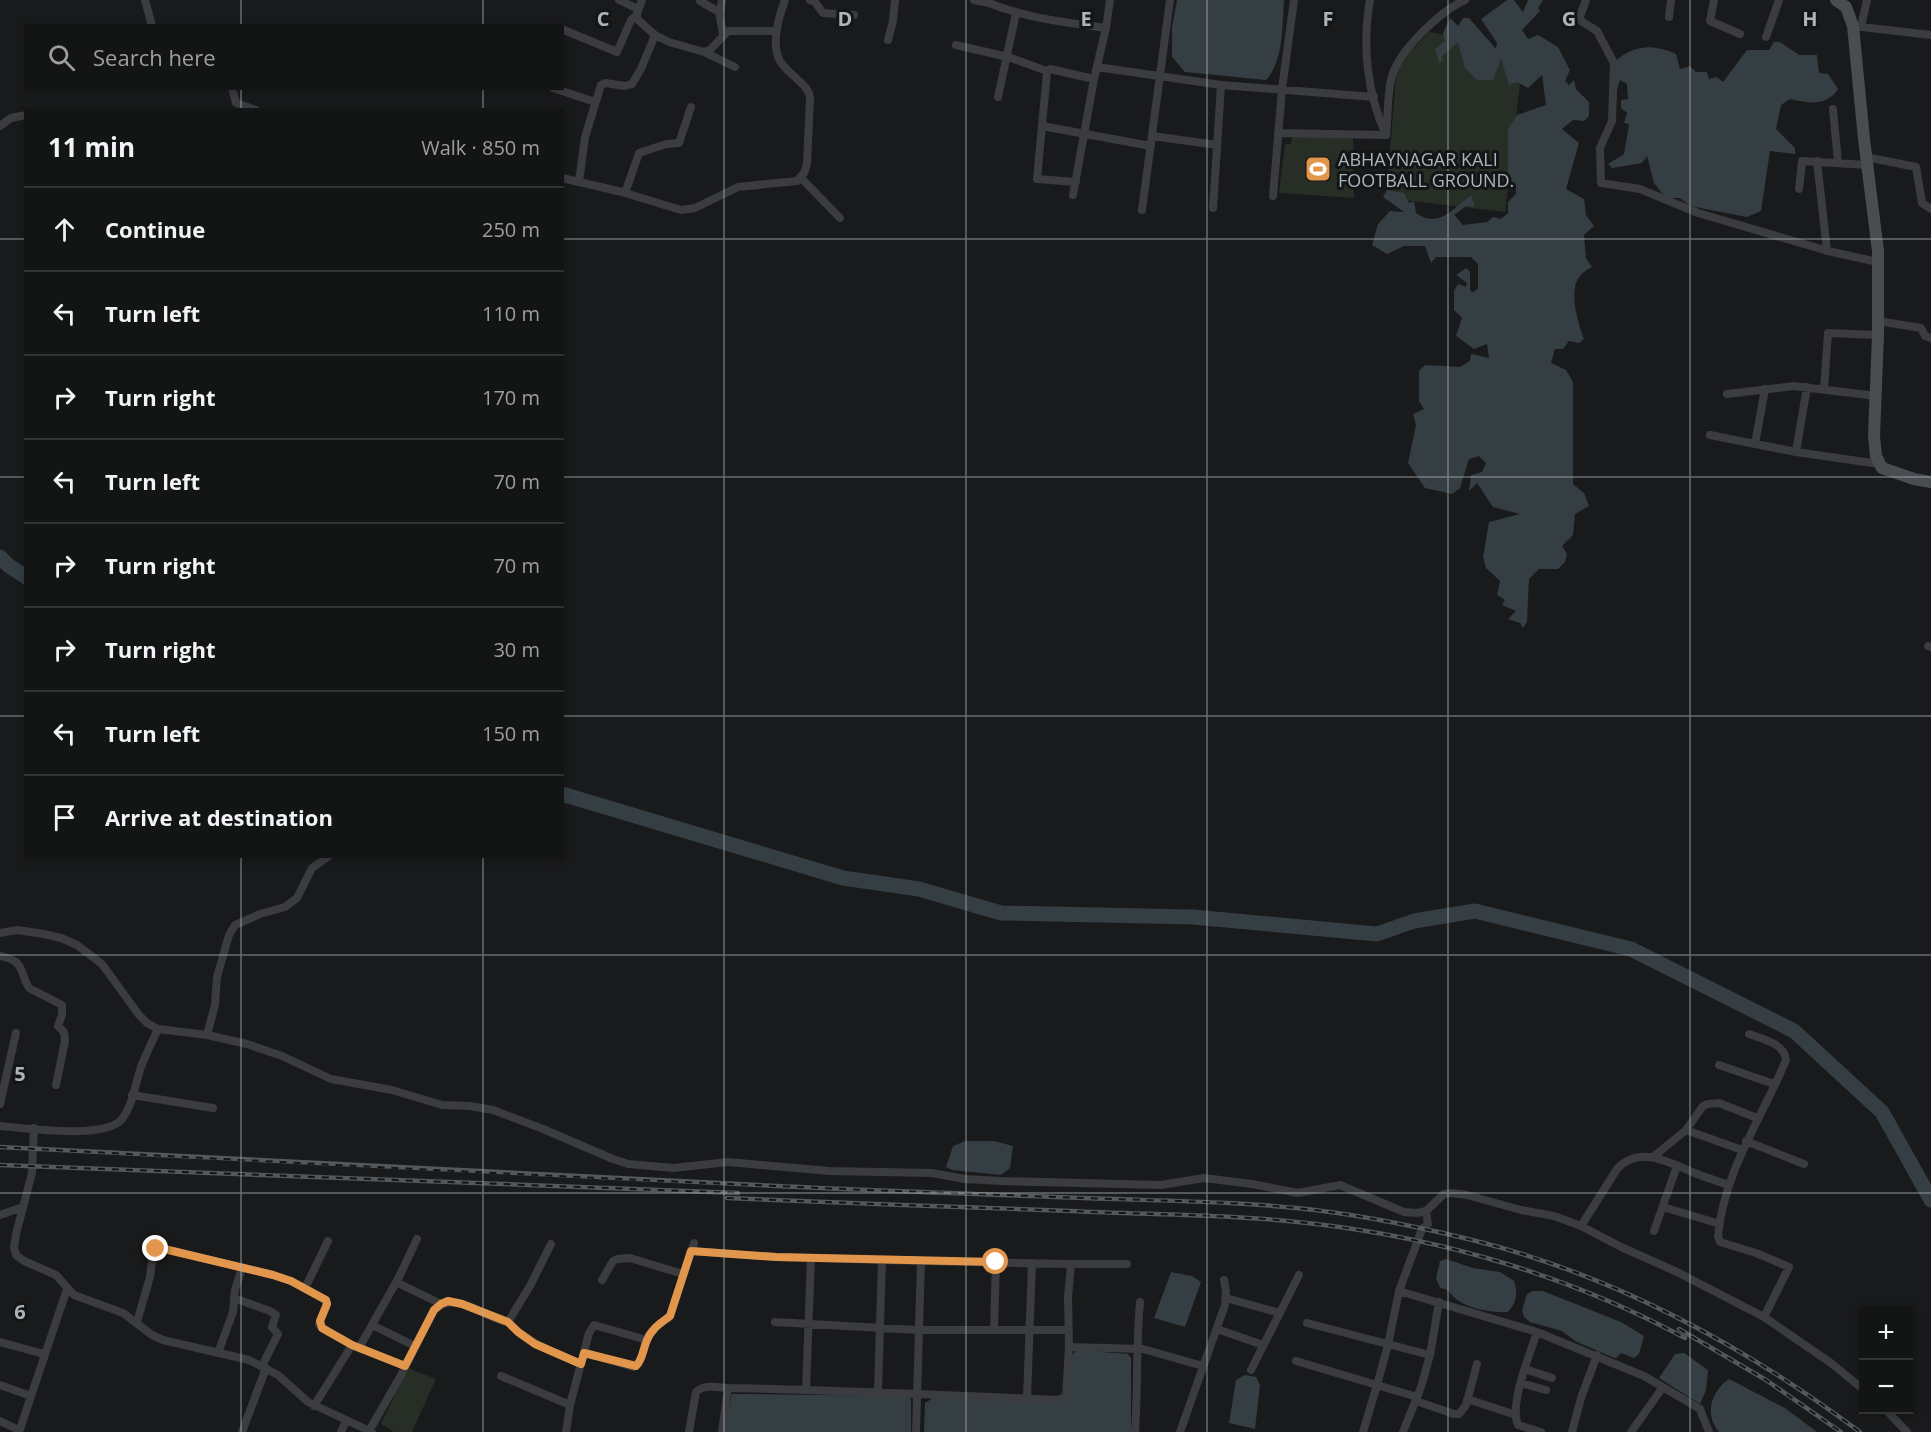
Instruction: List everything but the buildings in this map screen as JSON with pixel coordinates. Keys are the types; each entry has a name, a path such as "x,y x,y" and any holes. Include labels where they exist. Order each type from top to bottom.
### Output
{"main road":[{"path":"1836,0 1846,7 1857,27 1867,161 1878,261 1874,436 1879,464 1882,468 1931,482"}],"street":[{"path":"145,0 151,24"},
{"path":"619,0 639,8"},
{"path":"722,0 720,13 723,34"},
{"path":"564,178 687,210 738,187 797,181 801,178 807,164 809,93 778,58 777,31 779,16 785,0"},
{"path":"810,0 815,2 822,13 854,15"},
{"path":"888,40 895,0"},
{"path":"974,0 989,1 1037,19 1106,28"},
{"path":"1074,195 1110,0"},
{"path":"1142,210 1170,0"},
{"path":"1273,196 1282,89 1294,0"},
{"path":"1370,0 1366,41 1370,81 1379,120 1387,137"},
{"path":"1387,137 1391,80 1397,64 1433,23 1449,9 1465,0"},
{"path":"1586,0 1580,20 1597,31 1612,57 1615,73 1612,121 1600,148 1601,183 1640,189 1698,213 1827,251 1878,261"},
{"path":"1669,17 1671,0"},
{"path":"1714,0 1710,21 1740,34"},
{"path":"1766,37 1779,0"},
{"path":"1867,0 1857,27 1931,35"},
{"path":"700,1 720,13"},
{"path":"564,30 617,52 639,8"},
{"path":"639,8 638,20 655,35 669,42 704,52 735,67"},
{"path":"998,97 1016,13"},
{"path":"704,52 710,50 728,31 777,31"},
{"path":"579,182 585,137 603,83 625,86 632,84 655,35"},
{"path":"956,45 1008,57 1047,71 1050,69 1094,79"},
{"path":"1097,67 1221,85 1374,97"},
{"path":"1047,71 1037,179 1076,182"},
{"path":"1213,208 1221,85"},
{"path":"232,90 234,106"},
{"path":"559,90 595,102"},
{"path":"625,193 639,153 666,144 679,143 691,107"},
{"path":"1833,109 1838,163"},
{"path":"0,126 11,118 24,115"},
{"path":"1042,126 1151,146"},
{"path":"1278,133 1387,137"},
{"path":"1152,136 1217,145"},
{"path":"1799,189 1802,161 1838,163 1867,161 1916,167 1922,203 1931,210"},
{"path":"1817,161 1827,251"},
{"path":"801,178 840,218"},
{"path":"1878,321 1921,328 1926,336 1931,338"},
{"path":"1824,389 1828,333 1878,335"},
{"path":"1727,394 1786,386 1876,396"},
{"path":"1796,452 1807,387"},
{"path":"1755,444 1765,389"},
{"path":"1710,435 1796,452 1879,464"},
{"path":"207,1035 215,1005 217,977 229,935 235,925 260,914 285,907 297,898 312,868 326,858"},
{"path":"0,933 17,930 44,934 77,945 102,964 139,1015 156,1033 207,1035 265,1050 330,1079 392,1089 442,1105 494,1110 613,1160 628,1164 673,1168 728,1162 840,1171 932,1173 965,1179 1000,1181 1161,1185 1204,1178 1298,1193 1340,1185 1348,1186 1394,1209 1417,1213 1426,1211 1444,1194 1451,1193 1554,1216 1581,1226 1677,1272 1764,1317 1831,1363 1859,1387"},
{"path":"0,956 11,959 23,970 29,987 62,1005 62,1015 58,1026 64,1032 65,1041 56,1085"},
{"path":"0,1104 16,1033"},
{"path":"0,1126 84,1131 108,1128 123,1118 156,1033"},
{"path":"1749,1034 1774,1044 1785,1053 1786,1060 1742,1150 1729,1185 1718,1236 1720,1242 1756,1253 1789,1267 1764,1317"},
{"path":"1719,1065 1774,1084"},
{"path":"132,1095 213,1108"},
{"path":"1653,1157 1686,1130 1703,1107 1712,1102 1757,1118"},
{"path":"34,1128 32,1173 16,1234 14,1248 16,1255 24,1261 50,1271 62,1281 67,1289 82,1299 114,1309 163,1340 249,1360 264,1367 278,1375 298,1395 314,1406 346,1421 371,1431 434,1310 441,1304 456,1301 508,1322 535,1344 581,1364"},
{"path":"1686,1130 1742,1150"},
{"path":"1746,1141 1804,1164"},
{"path":"1581,1226 1608,1181 1624,1161 1634,1157 1653,1157 1729,1185"},
{"path":"1654,1231 1677,1166"},
{"path":"0,1215 23,1207"},
{"path":"1663,1207 1720,1224"},
{"path":"1363,1432 1388,1345 1399,1291 1422,1229 1428,1224 1426,1211"},
{"path":"314,1406 372,1325 417,1239"},
{"path":"305,1288 328,1241"},
{"path":"508,1322 530,1286 551,1244"},
{"path":"584,1353 633,1367 640,1361 647,1340 662,1320 670,1316 692,1247 811,1258 1127,1264"},
{"path":"136,1322 150,1277 153,1254 156,1249 160,1248 281,1277 305,1288 326,1300 327,1304 320,1321 322,1328 356,1346 405,1366"},
{"path":"602,1280 613,1262 623,1258 630,1258 683,1274"},
{"path":"806,1390 811,1258"},
{"path":"878,1391 882,1260"},
{"path":"916,1432 921,1261"},
{"path":"994,1329 996,1262"},
{"path":"1027,1398 1032,1263"},
{"path":"689,1432 696,1392 703,1387 710,1386 1058,1400 1066,1396 1071,1264"},
{"path":"218,1353 233,1312 234,1298 242,1268"},
{"path":"1251,1370 1299,1275"},
{"path":"1180,1432 1226,1298 1224,1280"},
{"path":"396,1282 441,1304"},
{"path":"0,1421 19,1431 67,1289"},
{"path":"1399,1291 1537,1332 1597,1355 1663,1387 1700,1409 1709,1432"},
{"path":"234,1298 276,1315 272,1327 277,1337 264,1367 242,1432"},
{"path":"1226,1298 1280,1314"},
{"path":"1135,1432 1140,1302"},
{"path":"1403,1432 1431,1354 1439,1302"},
{"path":"775,1322 918,1329 1069,1329"},
{"path":"1307,1323 1431,1354"},
{"path":"372,1325 416,1346"},
{"path":"566,1432 570,1405 589,1333 594,1325 647,1340"},
{"path":"1217,1329 1263,1345"},
{"path":"1537,1332 1521,1383 1516,1415 1518,1425 1541,1432"},
{"path":"0,1342 44,1354"},
{"path":"1069,1347 1137,1348 1203,1366"},
{"path":"1572,1432 1581,1398 1597,1355"},
{"path":"1296,1361 1377,1385 1454,1414 1462,1411 1477,1364"},
{"path":"1525,1369 1552,1378"},
{"path":"501,1376 570,1405"},
{"path":"1521,1383 1546,1390"},
{"path":"0,1385 31,1396"},
{"path":"1631,1432 1663,1387"},
{"path":"722,1432 728,1388"},
{"path":"1467,1399 1516,1415"},
{"path":"1890,1414 1907,1432"},
{"path":"341,1432 346,1421"}],"shaded area":[{"path":"1177,0 1284,0 1279,53 1272,72 1266,80 1185,72 1172,57 1172,27"},
{"path":"1507,0 1514,0 1523,12 1528,0 1543,0 1538,8 1540,11 1522,30 1528,39 1538,35 1558,47 1570,70 1565,81 1569,85 1574,80 1576,89 1589,102 1589,116 1584,121 1573,120 1562,129 1579,143 1566,189 1584,199 1586,215 1594,226 1584,235 1586,258 1592,267 1584,272 1576,282 1574,298 1584,339 1579,343 1569,341 1563,349 1555,349 1551,363 1566,370 1573,382 1573,484 1584,493 1589,506 1575,514 1573,535 1562,546 1567,554 1565,562 1558,569 1539,569 1529,579 1527,622 1523,628 1520,623 1508,619 1516,611 1502,605 1505,600 1497,595 1500,581 1486,568 1483,557 1489,522 1520,514 1493,507 1477,483 1469,491 1471,475 1482,472 1486,463 1479,456 1469,459 1460,488 1452,494 1425,488 1408,463 1416,425 1413,414 1424,409 1419,401 1419,371 1425,365 1460,367 1470,361 1471,354 1489,358 1487,344 1474,349 1456,336 1462,318 1454,310 1454,291 1458,284 1466,287 1467,283 1456,275 1466,268 1470,272 1470,291 1474,292 1478,288 1478,264 1471,257 1436,257 1431,263 1425,246 1404,246 1387,254 1372,245 1378,224 1390,211 1404,212 1383,197 1387,190 1404,193 1409,203 1414,201 1416,213 1431,219 1445,215 1471,195 1475,207 1466,206 1454,215 1463,225 1487,222 1493,217 1501,219 1508,213 1508,202 1516,194 1516,186 1508,178 1508,129 1517,115 1546,105 1542,75 1528,88 1517,82 1509,85 1501,59 1493,80 1477,80 1465,68 1458,42 1441,57 1443,60 1439,63 1435,49 1445,41 1443,33 1450,18 1458,26 1463,18 1469,18 1496,49 1497,43 1481,19"},
{"path":"1429,32 1490,42 1520,84 1505,212 1386,198 1397,65"},
{"path":"1774,42 1780,42 1799,55 1817,55 1819,73 1828,74 1838,89 1828,99 1822,101 1790,99 1781,105 1776,129 1795,148 1795,154 1770,151 1761,211 1747,217 1690,206 1680,198 1666,198 1654,183 1647,156 1642,163 1612,168 1608,164 1624,154 1629,124 1624,123 1627,113 1621,108 1621,100 1628,99 1627,84 1620,80 1617,90 1611,84 1611,65 1618,59 1633,50 1658,48 1676,54 1680,69 1690,66 1696,72 1707,72 1709,79 1717,77 1723,82 1747,50 1769,50"},
{"name":"ABHAYNAGAR KALI FOOTBALL GROUND.","path":"1353,136 1354,198 1279,193 1285,144 1291,144 1292,137"},
{"path":"965,1141 994,1141 1013,1146 1010,1168 1001,1175 952,1170 946,1167 953,1146"},
{"path":"1446,1259 1473,1268 1500,1272 1514,1281 1516,1297 1508,1312 1474,1308 1440,1288 1436,1278 1440,1261"},
{"path":"1171,1272 1192,1276 1201,1282 1185,1327 1154,1318"},
{"path":"1533,1291 1543,1291 1621,1322 1644,1336 1639,1354 1634,1358 1621,1353 1616,1358 1612,1357 1575,1341 1562,1331 1530,1322 1524,1317 1522,1310 1527,1294"},
{"path":"1077,1350 1128,1354 1131,1358 1131,1432 924,1432 925,1403 933,1398 1069,1399 1070,1357"},
{"path":"1684,1353 1708,1370 1706,1390 1700,1404 1659,1378 1675,1354"},
{"path":"408,1368 436,1379 412,1432 394,1432 381,1424"},
{"path":"1245,1375 1256,1377 1260,1385 1255,1429 1229,1423 1236,1380"},
{"path":"1729,1379 1785,1408 1817,1432 1719,1432 1712,1418 1712,1404 1718,1390"},
{"path":"732,1394 907,1396 911,1399 911,1432 724,1432"}],"waterway":[{"path":"0,557 24,576"},
{"path":"564,795 843,878 919,889 1001,913 1193,917 1377,934 1414,921 1475,911 1631,949 1794,1031 1882,1112 1931,1200"}],"railway":[{"path":"0,1147 680,1182 1228,1203 1336,1213 1400,1224 1484,1243 1535,1258 1633,1296 1681,1320 1773,1372 1860,1432"},
{"path":"0,1165 738,1193"},
{"path":"727,1198 1225,1217 1316,1224 1364,1231 1459,1251 1552,1279 1642,1316 1685,1338"},
{"path":"1679,1329 1766,1380 1841,1432"}],"place":[{"name":"ABHAYNAGAR KALI FOOTBALL GROUND.","path":"1318,169"}],"route":[{"path":"156,1249 190,1255 291,1281 326,1300 327,1304 319,1324 322,1328 352,1345 405,1366 434,1310 448,1301 456,1301 508,1322 535,1344 581,1364 584,1353 636,1366 652,1331 662,1320 670,1316 691,1251 776,1257 996,1262"}]}
